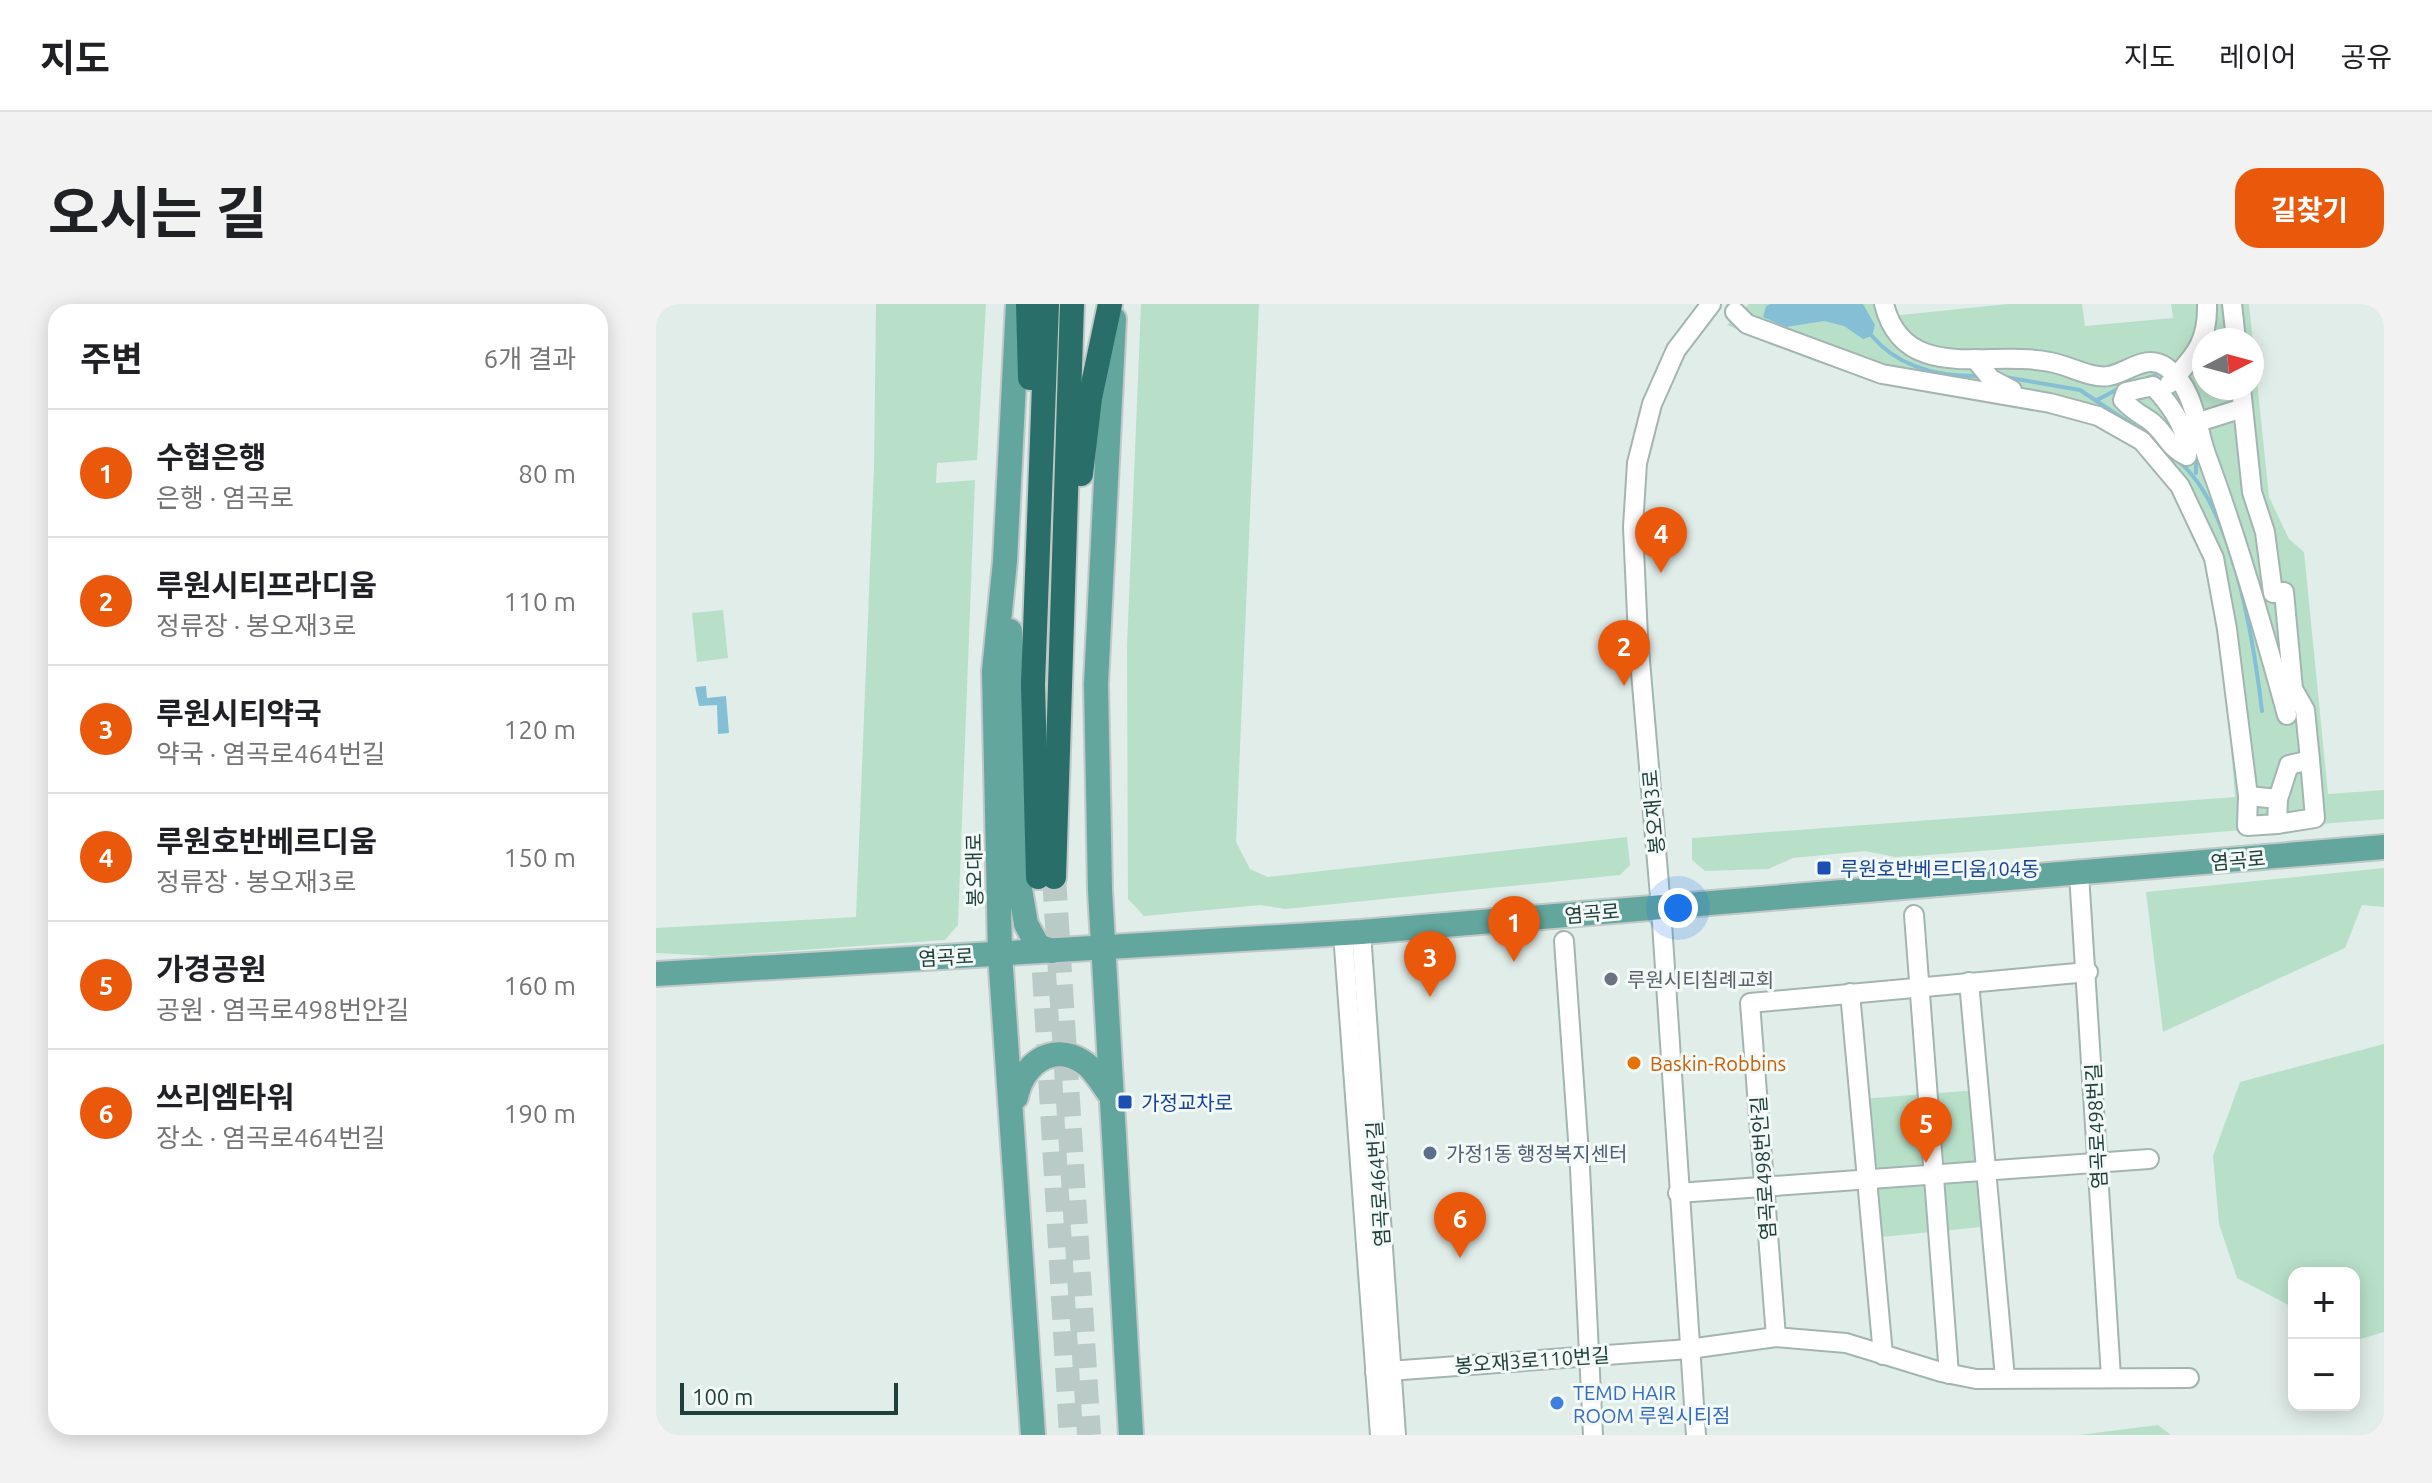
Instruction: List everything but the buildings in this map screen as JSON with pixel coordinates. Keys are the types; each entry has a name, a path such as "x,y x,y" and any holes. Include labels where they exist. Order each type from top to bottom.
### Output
{"highway":[{"path":"1028,304 1033,455 1033,684 1046,877 1060,655 1072,304"},
{"path":"1033,684 1047,304"},
{"path":"1060,655 1090,398 1113,304"}],"main road":[{"name":"봉오대로","path":"1018,304 1005,561 994,671 1000,954 1014,1112 1033,1435"},
{"path":"1113,304 1096,684 1104,948 1131,1435"},
{"path":"1005,561 1020,889 1026,924 1038,946 1052,951"},
{"name":"염곡로","path":"656,974 1352,933 2384,847"},
{"path":"1014,1112 1020,1080 1028,1067 1039,1060 1055,1057 1083,1061 1112,1097"}],"street":[{"name":"봉오재3로","path":"1696,1435 1661,908 1638,637 1634,492 1643,436 1659,387 1676,350 1711,304"},
{"path":"1884,304 1888,323 1901,341 1923,353 2050,362 2108,376 2141,362 2164,366 2176,376 2192,402 2189,424 2187,456 2175,451 2151,421 2134,413 2123,400 2126,392 2153,386 2189,424 2264,596"},
{"path":"2160,394 2194,360 2208,327 2207,304"},
{"path":"2232,304 2235,328"},
{"path":"1735,312 1747,324 1882,374 2050,403"},
{"path":"1975,359 1999,386 2098,416 2140,439 2180,486 2214,558 2248,796 2247,826 2315,818 2305,710 2293,689 2284,592 2223,607"},
{"path":"2242,400 2252,492 2265,532 2264,596 2287,715"},
{"path":"2189,424 2243,408"},
{"path":"2140,439 2151,421"},
{"path":"2277,824 2278,799 2289,765 2310,760"},
{"path":"2248,796 2278,799"},
{"name":"염곡로498번길","path":"2079,874 2088,972 2111,1377"},
{"path":"1914,915 1949,1374"},
{"name":"염곡로464번길","path":"1352,933 1383,1371 1380,1435"},
{"path":"1564,941 1580,1168 1586,1356 1593,1435"},
{"name":"염곡로498번안길","path":"1776,1337 1750,1003 2088,972"},
{"path":"1969,982 2005,1378"},
{"path":"1850,993 1883,1355"},
{"path":"1678,1193 2149,1159"},
{"name":"봉오재3로110번길","path":"1383,1371 1689,1349 1776,1337 1846,1343 1949,1374 2005,1378 2189,1378"},
{"name":"염곡로464번길","path":"1383,1371 1396,1435"}],"green space":[{"path":"876,304 986,304 977,460 937,463 936,483 975,480 958,925 945,940 714,956 656,953 656,928 856,917 874,467"},
{"path":"1141,304 1259,304 1236,842 1250,869 1268,877 1627,837 1630,865 1620,875 1285,909 1261,905 1144,916 1128,899 1127,646"},
{"path":"1749,304 1889,304 1891,316 2008,304 2082,304 2085,326 2173,318 2171,304 2249,304 2251,328 2192,328 2192,400 2259,400 2269,497 2289,539 2304,552 2328,794 2384,790 2384,819 1916,856 1895,857 1865,851 1793,858 1768,869 1705,871 1692,860 1692,838 2235,797 2221,626 2202,546 2185,506 2143,450 2084,416 1873,379 1817,362 1727,325"},
{"path":"723,610 728,658 697,662 692,613"},
{"path":"2384,868 2384,907 2362,905 2345,948 2163,1032 2146,892"},
{"path":"2384,1044 2384,1332 2360,1339 2360,1267 2288,1267 2288,1305 2237,1278 2219,1224 2213,1156 2240,1082"},
{"path":"1979,1090 1991,1226 1872,1238 1860,1099"},
{"path":"2158,1425 2171,1435 2078,1435"}],"water":[{"path":"1863,304 1875,325 1872,336 1863,339 1844,326 1824,321 1786,327 1763,317 1766,306"},
{"path":"706,686 707,698 726,696 729,733 718,734 717,705 699,706 695,687"}],"waterway":[{"path":"1872,336 1908,363 1951,375 1982,376"},
{"path":"1999,376 2080,390 2137,428"},
{"path":"2147,378 2155,376 2163,383"},
{"path":"2097,400 2120,388"},
{"path":"2169,389 2179,405"},
{"path":"2150,438 2165,450"},
{"path":"2196,451 2196,473"},
{"path":"2178,461 2197,482 2227,542 2246,614 2262,711"}],"tunnel":[{"path":"1054,877 1089,1435"},
{"path":"1044,972 1071,1435"}],"place":[{"name":"루원호반베르디움","path":"1661,573"},
{"name":"루원시티프라디움","path":"1624,686"},
{"name":"루원호반베르디움104동","path":"1824,868"},
{"name":"수협은행","path":"1514,962"},
{"name":"루원시티침례교회","path":"1611,979"},
{"name":"루원시티약국","path":"1430,997"},
{"name":"Baskin-Robbins","path":"1634,1063"},
{"name":"가정교차로","path":"1125,1102"},
{"name":"가정1동 행정복지센터","path":"1430,1153"},
{"name":"가경공원","path":"1926,1163"},
{"name":"쓰리엠타워","path":"1460,1258"},
{"name":"TEMD HAIR ROOM 루원시티점","path":"1557,1403"}]}
